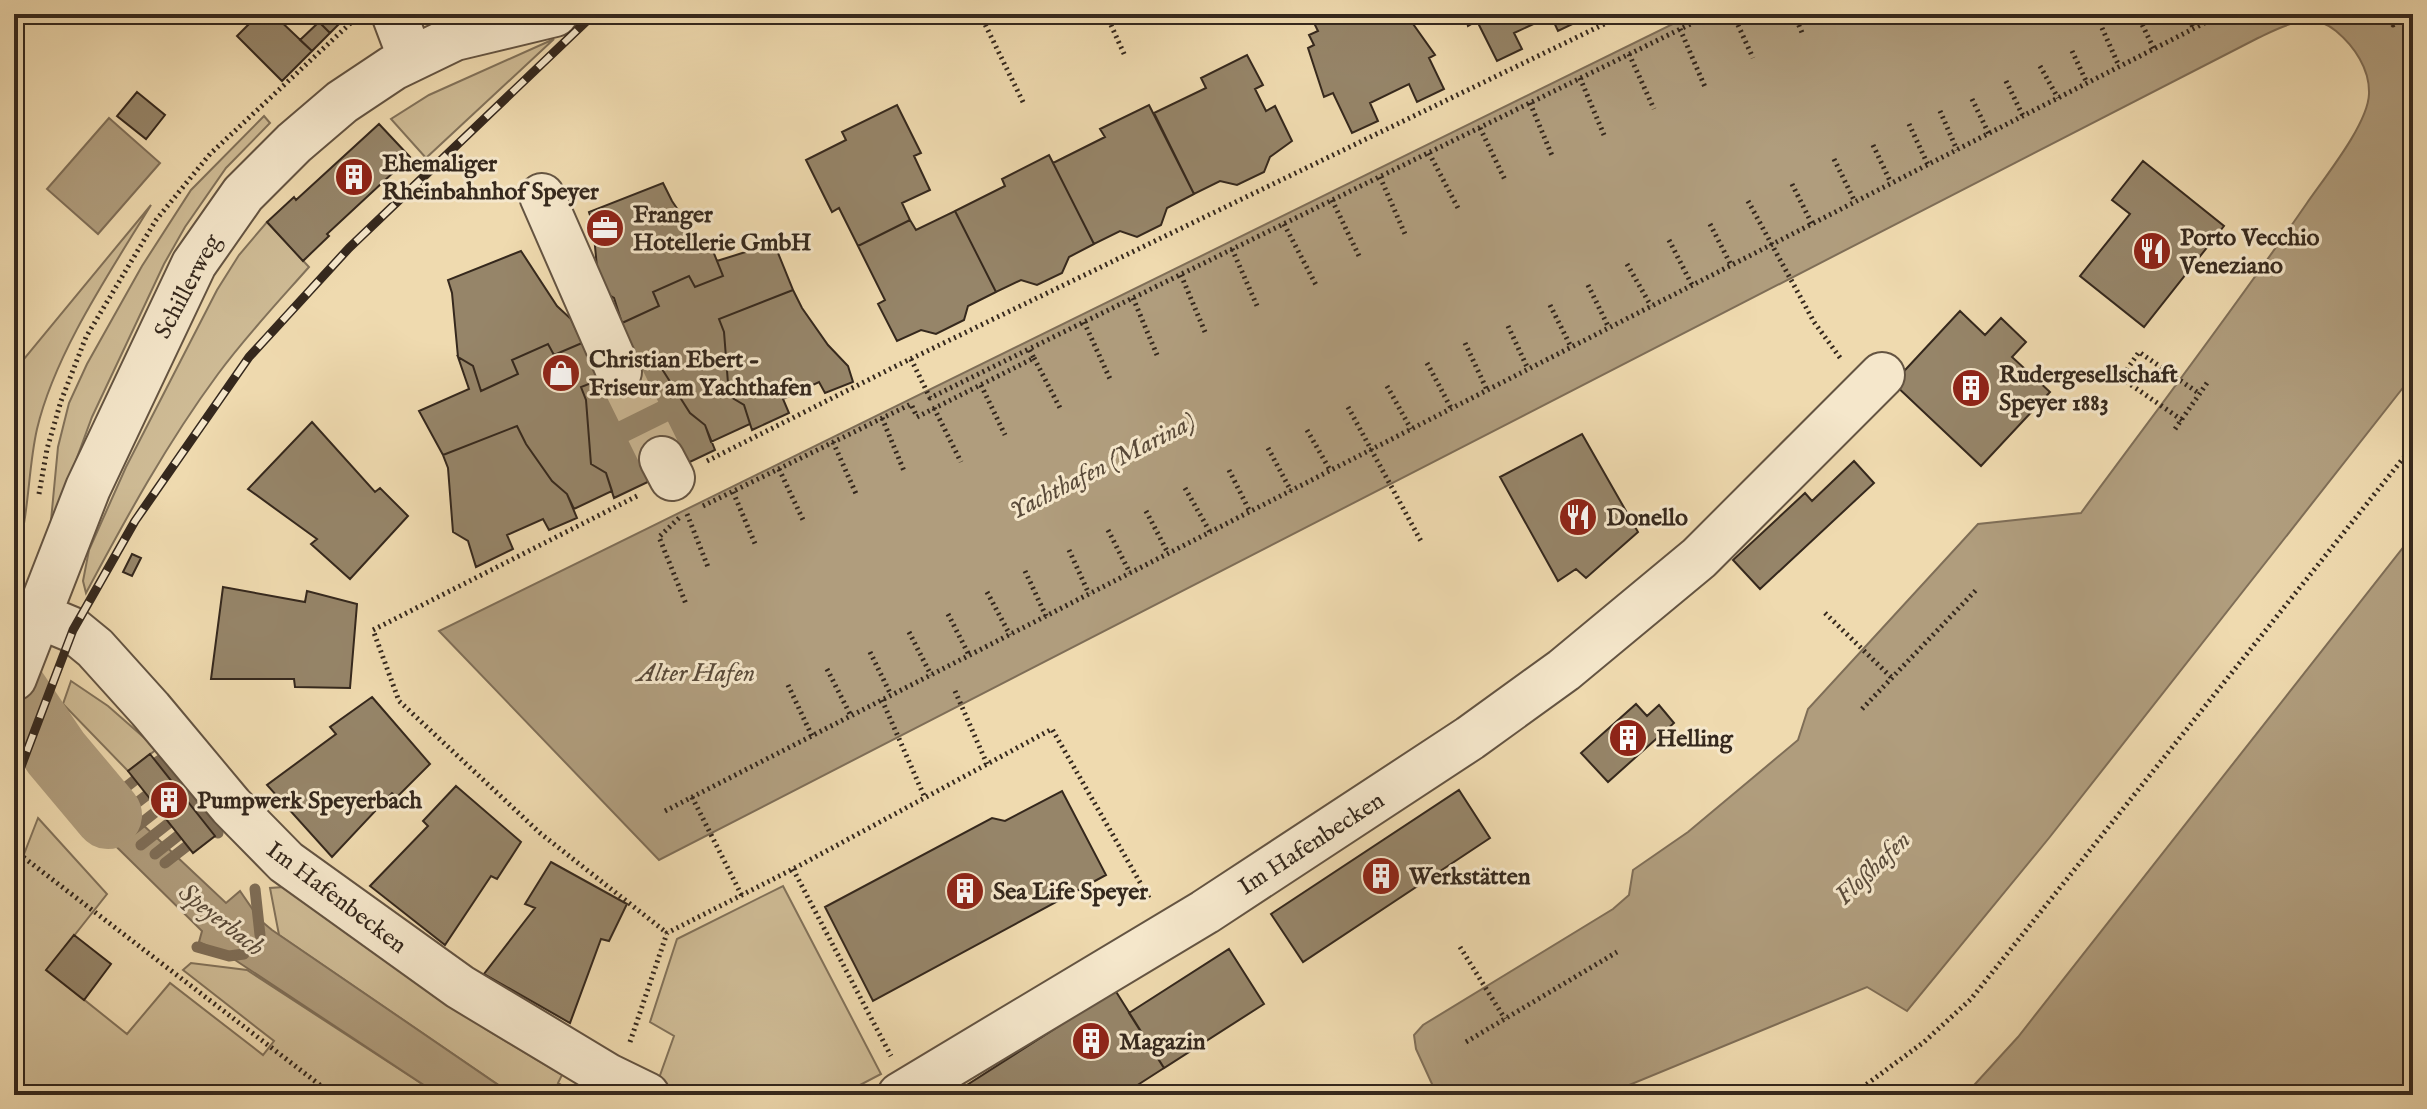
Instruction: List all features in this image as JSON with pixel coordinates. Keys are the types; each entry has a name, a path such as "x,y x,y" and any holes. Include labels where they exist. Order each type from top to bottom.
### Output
{"street":[{"path":"394,14 411,59"},
{"name":"Schillerweg","path":"26,645 88,488 194,264 243,194 294,143 342,102 411,59 449,26 555,14"},
{"path":"542,196 619,372"},
{"name":"Im Hafenbecken","path":"904,1092 1170,933 1470,738 1564,670 1699,558 1882,375"},
{"name":"Im Hafenbecken","path":"26,645 73,630 95,648 258,836 298,871 460,987 632,1088"}],"path":[{"path":"980,14 1024,104"},
{"path":"1106,14 1125,56"},
{"path":"667,933 540,833 399,701 373,630 674,484 911,359 1625,14"},
{"path":"911,359 930,398 1711,14"},
{"path":"1733,14 1753,58"},
{"path":"1794,14 1803,35"},
{"path":"2137,14 2154,49"},
{"path":"2186,14 2194,29"},
{"path":"665,811 2222,14"},
{"path":"2387,14 2393,25 2413,16"},
{"path":"2102,28 2119,66"},
{"path":"1680,29 1705,87"},
{"path":"2072,51 2087,83"},
{"path":"1629,54 1654,109"},
{"path":"2040,66 2058,98"},
{"path":"1580,78 1604,135"},
{"path":"2006,81 2023,116"},
{"path":"1972,99 1989,134"},
{"path":"1530,103 1553,158"},
{"path":"1940,111 1957,150"},
{"path":"1909,124 1928,165"},
{"path":"1480,128 1506,182"},
{"path":"1873,145 1891,183"},
{"path":"1429,153 1458,208"},
{"path":"1834,159 1855,202"},
{"path":"1380,177 1405,234"},
{"path":"1792,184 1812,224"},
{"path":"1332,200 1360,258"},
{"path":"1748,201 1814,322"},
{"path":"1284,224 1316,285"},
{"path":"1710,224 1731,265"},
{"path":"1669,240 1692,285"},
{"path":"1232,249 1258,308"},
{"path":"1627,264 1651,306"},
{"path":"1181,275 1205,332"},
{"path":"1588,285 1609,328"},
{"path":"1133,298 1157,355"},
{"path":"1550,305 1571,347"},
{"path":"1084,322 1110,379"},
{"path":"1508,326 1528,369"},
{"path":"1465,343 1487,390"},
{"path":"1029,349 1060,408"},
{"path":"2182,420 2121,378 2139,352 2200,394"},
{"path":"674,484 732,492 911,404 917,417 1034,358"},
{"path":"1427,363 1451,409"},
{"path":"2175,429 2207,383"},
{"path":"981,385 1005,435"},
{"path":"1387,386 1411,429"},
{"path":"1348,407 1422,543"},
{"path":"934,408 961,462"},
{"path":"882,418 904,471"},
{"path":"1307,430 1330,470"},
{"path":"833,442 857,496"},
{"path":"1852,1095 1924,1042 1971,999 2413,446"},
{"path":"1268,448 1291,491"},
{"path":"779,469 804,522"},
{"path":"1229,470 1250,512"},
{"path":"674,484 708,567"},
{"path":"674,484 678,519 659,537 686,604"},
{"path":"1185,488 1210,532"},
{"path":"732,492 756,546"},
{"path":"1146,511 1168,553"},
{"path":"1108,530 1130,573"},
{"path":"1069,550 1089,594"},
{"path":"1025,571 1046,616"},
{"path":"1862,709 1978,588"},
{"path":"987,592 1010,635"},
{"path":"1825,613 1892,678"},
{"path":"948,614 969,655"},
{"path":"909,632 931,675"},
{"path":"870,652 891,695"},
{"path":"827,669 851,716"},
{"path":"788,685 812,736"},
{"path":"955,691 987,764"},
{"path":"882,700 925,798"},
{"path":"667,933 793,869 1052,729 1170,933"},
{"path":"692,797 742,896"},
{"path":"14,850 333,1095"},
{"path":"793,869 904,1092"},
{"path":"632,1088 667,933"},
{"path":"1460,947 1505,1019"},
{"path":"1466,1042 1617,952"}],"shaded area":[{"path":"554,39 426,158 391,119 429,95"},
{"path":"264,116 270,123 226,168 185,227 164,264 92,417 50,531 58,447 69,403 87,364 142,266 191,190"},
{"path":"151,205 85,314 45,400 31,462 23,529 14,562 14,371"},
{"path":"267,222 309,267 240,346 199,400 148,481 86,593 83,581 89,550 126,467 217,290 239,255"},
{"path":"71,681 108,706 157,749 128,771 63,704"},
{"path":"38,818 107,894 47,970 127,1034 170,983 263,1055 274,1041 183,970 191,963 247,970 439,1095 14,1095 14,880"},
{"path":"783,886 881,1074 841,1095 689,1095 658,1081 674,1036 650,1022 677,939"},
{"path":"284,887 487,1030 562,1075 558,1083 579,1095 513,1095 279,935 270,888"}],"water":[{"name":"Alter Hafen","path":"1693,14 2413,14 2413,375 2049,838 1907,1011 1867,987 1605,1095 1437,1095 1416,1049 1414,1035 1423,1025 1613,909 1629,895 1633,870 1688,832 1798,740 1808,709 1978,524 2081,513 2252,282 2354,135 2367,106 2367,76 2349,44 2326,25 2297,22 2258,38 659,860 439,631"},
{"path":"109,118 160,163 98,234 47,189"},
{"path":"2413,535 2413,1095 1965,1095 2018,1037"},
{"path":"55,726 107,791 226,903 240,891 260,920 272,930 513,1095 439,1095 229,956 199,942 202,931 70,801 41,762"}],"building":[{"path":"259,14 273,14 312,51 282,81 237,36"},
{"path":"311,14 349,14 330,33"},
{"path":"1331,14 1337,22 1354,14 1406,14 1435,55 1429,58 1444,89 1417,102 1409,84 1370,103 1378,121 1352,133 1333,93 1324,97 1308,48 1314,45 1309,35 1318,31 1314,23"},
{"path":"1465,14 1585,14 1587,17 1558,31 1551,16 1514,33 1522,49 1497,61 1477,21 1468,26"},
{"path":"319,22 330,33 312,51 300,40"},
{"path":"1247,55 1263,85 1255,89 1266,111 1275,106 1292,141 1270,157 1264,172 1237,185 1220,181 1194,194 1154,113 1206,88 1201,78"},
{"path":"137,92 165,115 146,139 117,116"},
{"path":"897,105 921,153 914,156 930,190 902,203 910,220 858,246 839,208 832,212 806,160 846,140 842,132"},
{"path":"1149,105 1194,194 1167,208 1161,225 1137,237 1120,231 1094,244 1053,163 1105,137 1100,129"},
{"name":"Ehemaliger Rheinbahnhof Speyer","path":"379,124 410,157 327,234 329,236 303,261 267,222 294,197 296,200"},
{"path":"1049,155 1094,244 1069,257 1062,273 1037,285 1021,280 996,292 955,211 1005,186 1002,179"},
{"name":"Porto Vecchio Veneziano","path":"2143,161 2224,226 2144,327 2080,276 2130,214 2112,200"},
{"path":"663,183 697,238 713,251 723,276 695,287 689,276 653,292 659,306 622,323 614,298 599,289 589,212"},
{"path":"955,211 996,292 968,306 964,320 936,334 921,330 897,341 878,304 885,300 858,246 910,220 916,230"},
{"path":"774,243 793,290 719,319 724,332 729,396 744,405 750,424 711,442 705,425 690,413 655,358 638,365 622,323 659,306 653,292 689,276 695,287 723,276 717,261"},
{"path":"521,251 557,306 571,319 582,343 554,355 548,344 512,360 518,374 481,391 473,366 458,357 448,280"},
{"path":"793,290 828,345 848,366 853,382 825,393 819,382 783,399 789,413 752,430 744,405 729,396 724,332 719,319"},
{"name":"Rudergesellschaft Speyer 1883","path":"1960,311 1985,335 2001,318 2026,342 2012,357 2050,392 1981,466 1893,383"},
{"path":"582,343 599,380 581,387 586,400 591,464 606,473 612,491 574,509 567,494 552,481 526,444 517,426 443,455 419,411 469,389 458,357 473,366 481,391 518,374 512,360 548,344 554,355"},
{"path":"655,358 690,413 705,425 715,450 614,498 606,473 591,464 586,400 581,387"},
{"path":"312,422 375,492 380,488 408,516 350,579 311,544 317,539 248,489"},
{"path":"517,426 552,481 567,494 577,518 549,530 543,519 507,535 513,549 476,567 468,541 453,532 448,468 443,455"},
{"path":"1582,434 1638,532 1586,578 1576,569 1558,581 1500,477"},
{"path":"1854,461 1874,483 1760,589 1733,560 1805,493 1812,501"},
{"path":"132,554 141,558 132,576 123,572"},
{"path":"223,587 305,602 307,591 357,604 350,688 295,687 294,679 211,679"},
{"path":"372,697 430,764 397,797 392,793 332,857 267,785 336,734 330,727"},
{"name":"Helling","path":"1636,704 1647,716 1659,705 1674,723 1608,782 1581,753"},
{"name":"Pumpwerk Speyerbach","path":"150,754 215,836 193,853 128,771"},
{"path":"456,786 521,842 497,879 491,876 445,945 370,886 428,826 423,821"},
{"name":"Werkstätten","path":"1459,790 1490,838 1303,962 1271,914"},
{"name":"Sea Life Speyer","path":"1062,791 1106,875 873,1001 825,907 992,818 1005,821"},
{"path":"551,862 627,904 609,941 601,939 570,1023 484,974 535,908 525,904"},
{"path":"74,935 111,964 84,1000 46,970"},
{"path":"1229,949 1264,1004 1164,1068 1129,1013"},
{"name":"Magazin","path":"1115,990 1164,1068 1122,1095 958,1095 956,1092"}],"waterway":[{"name":"Speyerbach","path":"14,691 56,753 108,815"},
{"path":"157,762 160,760 218,833"},
{"path":"102,806 135,780"},
{"path":"117,818 147,795"},
{"path":"130,832 158,810"},
{"path":"141,845 169,823"},
{"path":"155,854 179,835"},
{"path":"165,863 187,846"},
{"path":"255,889 260,935"},
{"path":"197,947 229,956 244,954"}],"tunnel":[{"path":"619,372 662,459"}],"railway":[{"path":"14,785 73,630 135,521 249,357 349,248 594,14"}],"place":[{"name":"Ehemaliger Rheinbahnhof Speyer","path":"354,177"},
{"name":"Franger Hotellerie GmbH","path":"605,228"},
{"name":"Porto Vecchio Veneziano","path":"2152,251"},
{"name":"Christian Ebert - Friseur am Yachthafen","path":"561,373"},
{"name":"Rudergesellschaft Speyer 1883","path":"1971,388"},
{"name":"Donello","path":"1578,517"},
{"name":"Helling","path":"1628,738"},
{"name":"Pumpwerk Speyerbach","path":"169,800"},
{"name":"Werkstätten","path":"1381,876"},
{"name":"Sea Life Speyer","path":"965,891"},
{"name":"Magazin","path":"1091,1041"}],"water label":[{"name":"Yachthafen (Marina)","path":"1102,465"},
{"name":"Floßhafen","path":"1872,867"}]}
